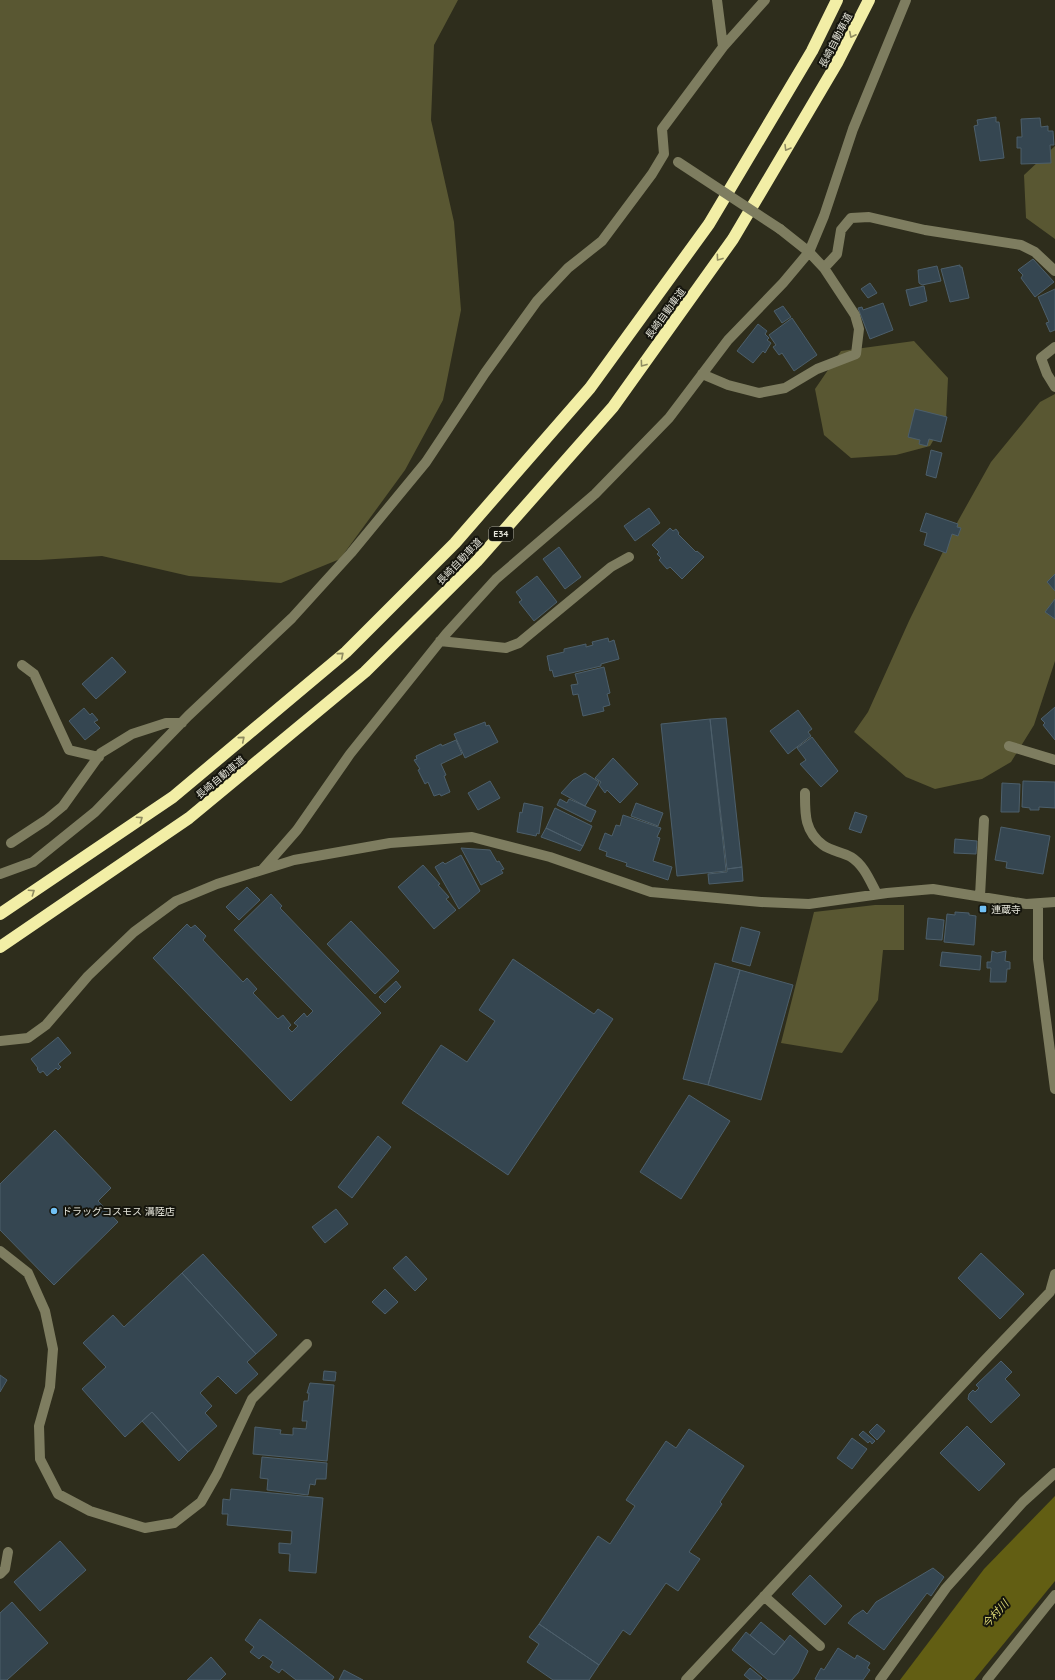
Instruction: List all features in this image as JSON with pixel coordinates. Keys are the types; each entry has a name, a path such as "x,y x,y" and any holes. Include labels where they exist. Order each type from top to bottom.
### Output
{"highway":[{"name":"長崎自動車道","path":"0,914 173,797 346,652 455,543 590,388 709,224 812,51 837,0"},
{"name":"長崎自動車道","path":"0,947 189,818 365,672 477,561 613,406 733,239 837,63 869,0"}],"street":[{"path":"717,0 723,48"},
{"path":"0,874 33,862 95,812 182,722 292,618 351,553 426,462 536,301 568,268 602,241 652,174 664,154 662,129 723,48 765,0"},
{"path":"262,870 297,830 350,754 440,641 496,579 600,488 669,418 728,340 783,283 809,252 824,216 853,129 906,0"},
{"path":"664,154 780,229 809,252 824,268 855,315 859,329 856,354 817,369 785,388 759,393 728,385 702,374"},
{"path":"824,268 837,254 841,230 851,218 869,217 925,230 1021,245 1035,252 1055,271"},
{"path":"1055,347 1041,358 1047,374 1055,387"},
{"path":"440,641 506,648 519,643 611,567 629,557"},
{"path":"22,665 34,674 69,750 98,756"},
{"path":"11,843 46,820 63,806 101,753 132,734 166,723 182,722"},
{"path":"1009,746 1055,760"},
{"path":"805,793 804,817 809,829 823,845 851,857 865,870 877,894"},
{"path":"980,896 984,820"},
{"path":"0,1041 28,1038 46,1025 88,976 134,932 176,901 217,884 294,860 390,843 472,836 550,857 651,892 761,902 809,904 877,894 933,889 1026,904 1055,902"},
{"path":"1038,904 1038,959 1055,1089"},
{"path":"0,1251 28,1273 45,1311 53,1349 50,1387 39,1426 40,1459 58,1494 90,1512 145,1528 174,1523 201,1502 217,1474 252,1399 307,1344"},
{"path":"686,1680 984,1361 1053,1292 1055,1274"},
{"path":"880,1680 946,1588 1023,1502 1055,1473"},
{"path":"0,1574 4,1569 8,1552"},
{"path":"987,1680 1055,1595"},
{"path":"764,1596 820,1646"}],"shaded area":[{"path":"0,0 458,0 434,45 431,120 454,222 461,310 443,400 405,470 340,559 281,583 189,576 102,556 40,560 0,560"},
{"path":"1055,146 1055,239 1026,218 1024,175"},
{"path":"914,341 948,378 946,419 930,446 896,455 851,458 824,435 815,389 841,351"},
{"path":"1055,394 1055,661 1034,725 1011,762 982,779 935,789 906,777 854,732 868,712 909,621 958,521 991,462 1040,402"},
{"path":"875,905 904,905 904,950 883,950 878,1000 842,1053 781,1043 814,912"}],"water":[{"name":"今村川","path":"1055,1496 1055,1581 974,1680 900,1680 984,1569"}],"building":[{"path":"996,117 996,122 999,122 1004,158 980,161 974,126 978,125 977,120"},
{"path":"1040,118 1041,127 1048,126 1048,131 1053,131 1054,145 1050,145 1051,163 1021,164 1021,148 1017,148 1017,137 1022,137 1021,119"},
{"path":"1033,259 1054,282 1035,297 1021,278 1023,275 1018,270"},
{"path":"960,265 960,267 962,267 969,298 950,302 941,269"},
{"path":"937,266 941,281 922,285 919,283 918,270"},
{"path":"870,283 877,293 868,298 861,289"},
{"path":"924,286 927,301 910,306 906,290"},
{"path":"1055,289 1055,330 1050,332 1046,323 1049,322 1038,297"},
{"path":"883,303 893,330 870,339 858,308 862,307 863,310"},
{"path":"783,306 791,317 782,323 774,311"},
{"path":"792,318 817,355 794,371 782,353 779,355 773,347 776,345 769,335"},
{"path":"758,324 767,331 765,334 769,338 767,340 771,343 765,353 763,351 753,363 737,351"},
{"path":"915,409 947,417 941,442 929,439 927,446 919,444 920,440 908,437"},
{"path":"931,450 942,453 936,478 926,475"},
{"path":"649,508 660,523 635,541 624,526"},
{"path":"926,513 958,524 957,527 961,528 958,536 952,534 946,553 924,545 927,533 920,531"},
{"path":"670,528 673,531 676,529 679,533 678,534 696,552 697,551 704,557 682,579 670,567 667,569 659,560 661,558 657,554 659,552 652,545"},
{"path":"559,547 581,577 565,589 543,559"},
{"path":"1055,574 1055,591 1047,582"},
{"path":"537,576 557,602 534,621 519,602 522,600 516,592"},
{"path":"1055,599 1055,619 1045,612"},
{"path":"608,638 609,642 614,640 619,659 601,664 601,666 554,677 552,670 550,671 547,656 564,652 564,649 586,644 586,647 593,645 592,642"},
{"path":"112,657 126,672 96,699 82,684"},
{"path":"604,667 610,693 607,694 610,705 603,707 604,711 583,716 578,694 573,695 571,685 578,684 575,674"},
{"path":"1055,707 1055,740 1043,725 1045,723 1041,719"},
{"path":"84,708 90,715 92,713 98,720 94,722 100,728 85,740 69,721"},
{"path":"798,710 812,729 808,732 811,736 788,754 770,731"},
{"path":"726,718 742,867 727,869 710,719"},
{"path":"710,719 726,871 677,876 661,724"},
{"path":"485,722 486,726 489,725 498,742 465,758 454,734"},
{"path":"812,737 838,771 821,787 800,764 806,760 797,748"},
{"path":"456,740 462,754 441,764 446,775 444,776 450,792 441,796 440,794 434,796 428,782 425,784 418,770 420,769 414,760 417,759 416,756 441,744 442,746"},
{"path":"613,758 638,784 620,803 607,790 605,793 599,785 601,782 595,778"},
{"path":"585,773 599,782 585,806 561,793 573,780"},
{"path":"490,781 500,798 478,810 468,793"},
{"path":"1023,781 1055,782 1055,808 1039,807 1039,810 1030,810 1030,808 1022,807"},
{"path":"1002,783 1020,784 1019,812 1001,812"},
{"path":"560,799 567,803 569,799 596,811 591,822 557,805"},
{"path":"524,803 543,807 539,834 537,833 536,836 517,832 520,812 522,813"},
{"path":"636,803 663,813 658,826 631,816"},
{"path":"555,808 592,826 583,846 546,828"},
{"path":"855,812 867,816 861,833 849,829"},
{"path":"623,815 661,828 657,837 660,838 653,861 672,867 668,880 626,866 627,863 606,856 607,852 599,849 605,833 612,836 616,825 620,826"},
{"path":"1001,827 1050,836 1043,874 1006,868 1007,862 995,860"},
{"path":"546,828 583,846 580,851 541,837"},
{"path":"955,839 977,841 976,854 954,853"},
{"path":"461,848 490,850 497,862 499,861 504,869 501,870 503,873 481,885"},
{"path":"461,855 480,891 459,909 435,867 443,862 445,864"},
{"path":"423,865 440,884 438,885 449,897 446,899 456,910 434,929 398,887"},
{"path":"742,867 743,881 709,884 708,874 727,872 727,869"},
{"path":"247,887 260,900 239,920 226,907"},
{"path":"271,894 282,906 280,908 381,1013 291,1101 153,958 187,924 191,928 195,925 206,936 203,940 243,982 247,978 257,989 253,993 278,1019 283,1015 291,1025 288,1028 292,1032 298,1026 294,1023 304,1013 307,1017 313,1011 234,930"},
{"path":"955,912 969,913 969,915 976,916 974,945 944,942 947,914 955,915"},
{"path":"928,918 944,920 942,940 926,939"},
{"path":"351,921 399,971 375,994 327,944"},
{"path":"741,927 760,932 750,966 732,961"},
{"path":"992,951 997,953 1006,951 1005,961 1010,962 1010,969 1007,969 1006,982 990,982 991,968 987,968 987,962 991,962"},
{"path":"942,952 981,956 980,970 940,966"},
{"path":"513,959 594,1014 598,1009 613,1019 508,1175 402,1103 441,1045 467,1062 495,1021 479,1010"},
{"path":"715,963 740,970 708,1085 683,1079"},
{"path":"740,970 793,985 761,1100 708,1085"},
{"path":"396,981 401,987 385,1003 379,997"},
{"path":"58,1037 71,1053 58,1064 61,1067 58,1070 56,1068 47,1076 43,1071 40,1073 31,1059"},
{"path":"689,1095 730,1121 681,1199 640,1172"},
{"name":"ドラッグコスモス 溝陸店","path":"55,1130 111,1188 98,1201 118,1222 54,1285 0,1230 0,1184"},
{"path":"378,1136 391,1147 352,1198 338,1187"},
{"path":"336,1209 348,1224 325,1243 312,1227"},
{"path":"981,1253 1024,1294 1000,1319 958,1278"},
{"path":"203,1254 277,1335 256,1354 182,1273"},
{"path":"406,1256 427,1279 415,1291 393,1268"},
{"path":"182,1273 256,1354 247,1362 258,1374 236,1394 218,1376 200,1393 212,1406 205,1413 217,1426 188,1452 152,1412 125,1437 82,1389 106,1367 83,1343 113,1315 124,1327"},
{"path":"385,1289 398,1302 385,1314 372,1302"},
{"path":"1001,1361 1012,1372 1005,1379 1020,1395 991,1423 968,1399 969,1394 973,1390 975,1392 979,1388 976,1385"},
{"path":"324,1371 336,1372 335,1381 323,1380"},
{"path":"0,1375 7,1380 0,1392"},
{"path":"310,1383 334,1385 327,1461 253,1454 255,1427 281,1430 280,1434 293,1435 293,1428 306,1429 307,1421 302,1421 304,1401 308,1401 309,1393 307,1393"},
{"path":"152,1412 188,1452 179,1461 142,1421"},
{"path":"877,1424 885,1431 877,1440 869,1432"},
{"path":"967,1426 1005,1464 979,1491 940,1453"},
{"path":"689,1429 744,1466 720,1502 722,1504 689,1552 700,1559 678,1591 666,1583 630,1635 623,1630 599,1665 539,1624 598,1536 610,1544 635,1506 626,1500 666,1441 676,1448"},
{"path":"863,1431 875,1441 872,1444 870,1441 868,1443 859,1435"},
{"path":"852,1438 867,1449 852,1469 837,1458"},
{"path":"262,1457 327,1463 326,1479 316,1479 315,1485 310,1484 308,1495 267,1490 268,1479 260,1478"},
{"path":"231,1489 323,1498 316,1573 289,1571 290,1554 279,1553 279,1543 291,1544 292,1531 227,1525 228,1514 222,1514 223,1499 230,1500"},
{"path":"60,1541 86,1570 40,1611 14,1582"},
{"path":"933,1568 944,1577 931,1596 927,1593 884,1650 848,1623 854,1616 863,1610 867,1614 876,1602"},
{"path":"810,1575 842,1606 825,1625 792,1594"},
{"path":"12,1602 48,1643 7,1680 0,1680 0,1613"},
{"path":"260,1619 334,1677 332,1680 296,1680 282,1669 279,1673 270,1667 273,1662 263,1655 259,1659 250,1652 254,1647 245,1640"},
{"path":"761,1622 785,1642 774,1655 750,1635"},
{"path":"539,1624 599,1665 589,1680 553,1680 527,1662 539,1644 529,1637"},
{"path":"746,1632 774,1655 790,1635 808,1651 798,1673 792,1680 768,1680 732,1650"},
{"path":"838,1648 855,1659 857,1655 870,1663 867,1668 870,1670 863,1680 815,1679 821,1668 824,1670"},
{"path":"211,1657 226,1674 220,1680 187,1680"},
{"path":"750,1668 762,1678 760,1680 750,1680 744,1675"},
{"path":"344,1670 363,1680 339,1680"}],"place":[{"name":"連蔵寺","path":"983,909"},
{"name":"ドラッグコスモス 溝陸店","path":"54,1211"}]}
